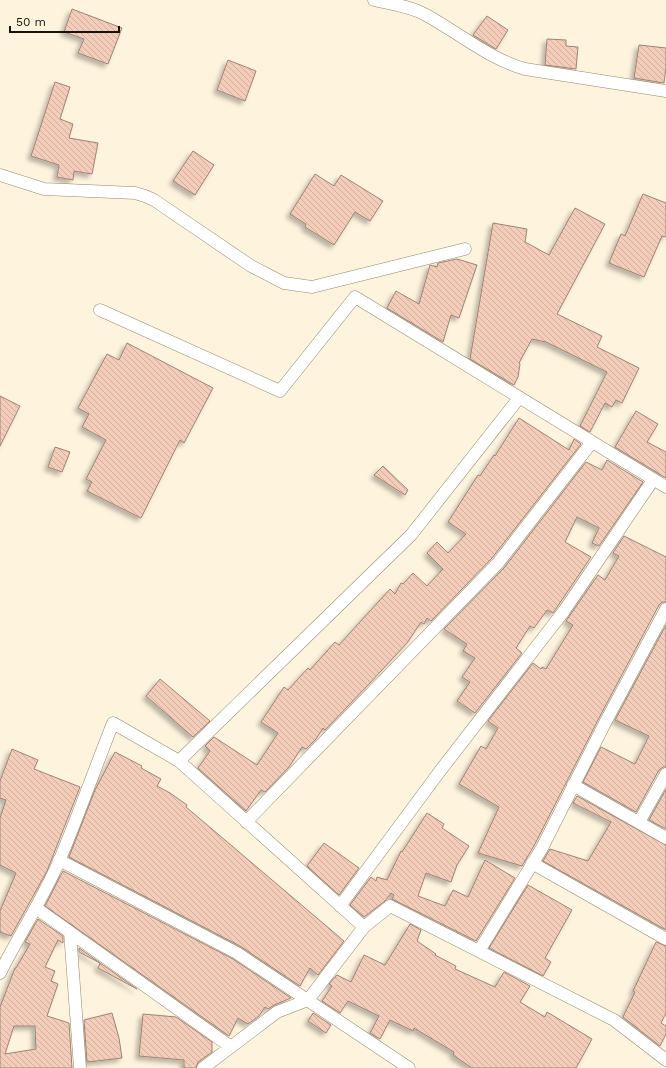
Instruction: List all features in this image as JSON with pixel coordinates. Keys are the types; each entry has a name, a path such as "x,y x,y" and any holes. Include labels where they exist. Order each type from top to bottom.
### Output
{"street":[{"path":"374,0 407,7 425,15 509,65 525,70 666,92"},
{"path":"0,175 44,189 136,194 145,196 251,266 284,283 296,285 312,287 465,249"},
{"path":"100,310 280,391 355,297 666,488"},
{"path":"179,761 411,535 519,398"},
{"path":"246,822 498,563 592,442"},
{"path":"340,906 440,771 564,611 653,480"},
{"path":"479,951 542,848 606,721 666,609"},
{"path":"0,973 5,950 36,908 59,860 113,723 179,761 364,927"},
{"path":"639,822 666,774"},
{"path":"574,785 666,838"},
{"path":"59,860 237,953 410,1068"},
{"path":"532,863 666,939"},
{"path":"203,1068 277,1012 308,1000 364,927 390,906 614,1020 666,1060"},
{"path":"36,908 231,1047"},
{"path":"70,932 80,1068"}],"building":[{"path":"72,9 122,28 108,64 78,53 84,39 64,32"},
{"path":"487,16 508,30 496,49 473,35"},
{"path":"547,39 566,40 566,46 578,47 576,69 545,65"},
{"path":"639,45 666,48 664,83 634,78"},
{"path":"228,60 256,71 245,101 217,90"},
{"path":"55,82 70,87 60,119 73,124 69,138 98,143 92,174 74,171 73,180 57,177 59,165 31,156"},
{"path":"193,151 214,165 195,195 173,181"},
{"path":"315,174 334,186 341,175 383,201 370,221 355,212 334,245 305,227 306,224 290,214"},
{"path":"643,194 666,203 666,237 662,236 644,277 609,263 621,234 625,236"},
{"path":"575,208 605,224 557,314 602,336 597,347 639,368 622,403 616,400 612,407 605,403 590,432 580,426 607,372 546,342 532,339 519,363 518,377 514,385 470,359 493,223 527,229 525,242 549,255"},
{"path":"457,259 477,265 459,318 451,315 443,342 387,308 396,291 419,304 430,265 437,267 438,263"},
{"path":"127,343 213,388 184,443 180,440 141,518 87,491 92,482 86,479 106,440 82,427 89,414 78,408 107,354 119,360"},
{"path":"0,396 20,406 0,446"},
{"path":"636,411 658,424 647,442 666,452 666,478 615,447"},
{"path":"519,418 569,450 574,439 581,444 492,558 431,621 427,618 424,624 421,622 407,643 325,730 323,728 316,739 306,749 302,747 289,767 265,792 261,790 246,811 198,768 210,751 205,746 214,737 257,765 278,733 261,722 284,687 288,690 308,668 310,670 335,642 339,645 390,589 395,594 401,583 403,584 413,573 427,586 443,569 427,553 437,542 448,553 466,534 448,522 478,475 480,476 494,455 495,456"},
{"path":"55,447 70,452 62,472 48,467"},
{"path":"607,460 643,482 599,546 592,543 599,528 577,517 565,542 591,557 553,613 547,610 534,628 530,626 516,648 522,653 475,713 457,701 470,682 462,677 475,658 463,651 467,644 444,629 504,568 586,462 602,470"},
{"path":"383,466 408,490 405,495 374,475"},
{"path":"624,536 666,557 666,602 662,602 659,605 599,718 535,844 522,866 478,853 499,807 459,784 481,746 486,749 498,728 488,721 533,663 541,669 542,667 546,669 573,625 566,621 598,575 605,580 619,556 613,553"},
{"path":"666,625 666,767 659,770 636,812 583,782 601,747 635,764 649,736 615,720"},
{"path":"160,679 210,721 193,737 146,696"},
{"path":"12,749 38,760 34,769 80,787 47,871 11,936 0,932 0,911 16,873 0,865 0,818 6,800 0,798 0,781"},
{"path":"115,752 142,766 141,768 161,779 157,786 187,805 186,807 344,941 318,975 310,968 300,986 240,946 69,857 95,790"},
{"path":"666,789 666,829 649,820"},
{"path":"577,796 666,845 666,930 543,861 550,849 588,861 611,822 573,803"},
{"path":"427,813 444,824 442,828 469,846 457,865 451,882 426,873 418,896 445,906 453,890 468,897 485,860 515,878 476,941 392,899 394,895 391,893 385,901 364,917 350,905 371,877 376,881 377,877 387,880 401,851 402,852"},
{"path":"324,843 359,868 339,895 307,866"},
{"path":"63,871 233,959 291,998 268,1009 265,1007 259,1016 248,1024 238,1018 229,1036 45,906"},
{"path":"528,885 572,910 545,958 551,962 543,976 489,948"},
{"path":"38,919 63,936 63,943 58,940 45,967 55,971 51,981 58,984 47,1016 69,1023 72,1068 0,1068 0,1007 15,968 30,944 25,942","holes":["14,1026 35,1026 36,1049 5,1054"]},
{"path":"410,924 421,930 417,941 436,954 435,955 456,966 455,969 495,987 504,972 530,986 520,1002 545,1017 547,1012 592,1039 576,1068 472,1068 453,1055 454,1052 414,1028 413,1031 390,1020 380,1039 370,1033 379,1016 348,1001 340,1013 322,1001 332,986 329,984 337,975 351,982 364,955 385,965"},
{"path":"656,942 666,946 666,1013 661,1023 666,1026 666,1034 660,1046 623,1017 635,992 633,991"},
{"path":"79,948 137,989 98,968 100,963 79,952"},
{"path":"112,1013 119,1038 122,1058 87,1062 84,1020"},
{"path":"313,1013 331,1025 326,1033 308,1021"},
{"path":"143,1014 176,1017 212,1042 212,1052 198,1062 196,1068 184,1068 184,1060 139,1056"}]}
